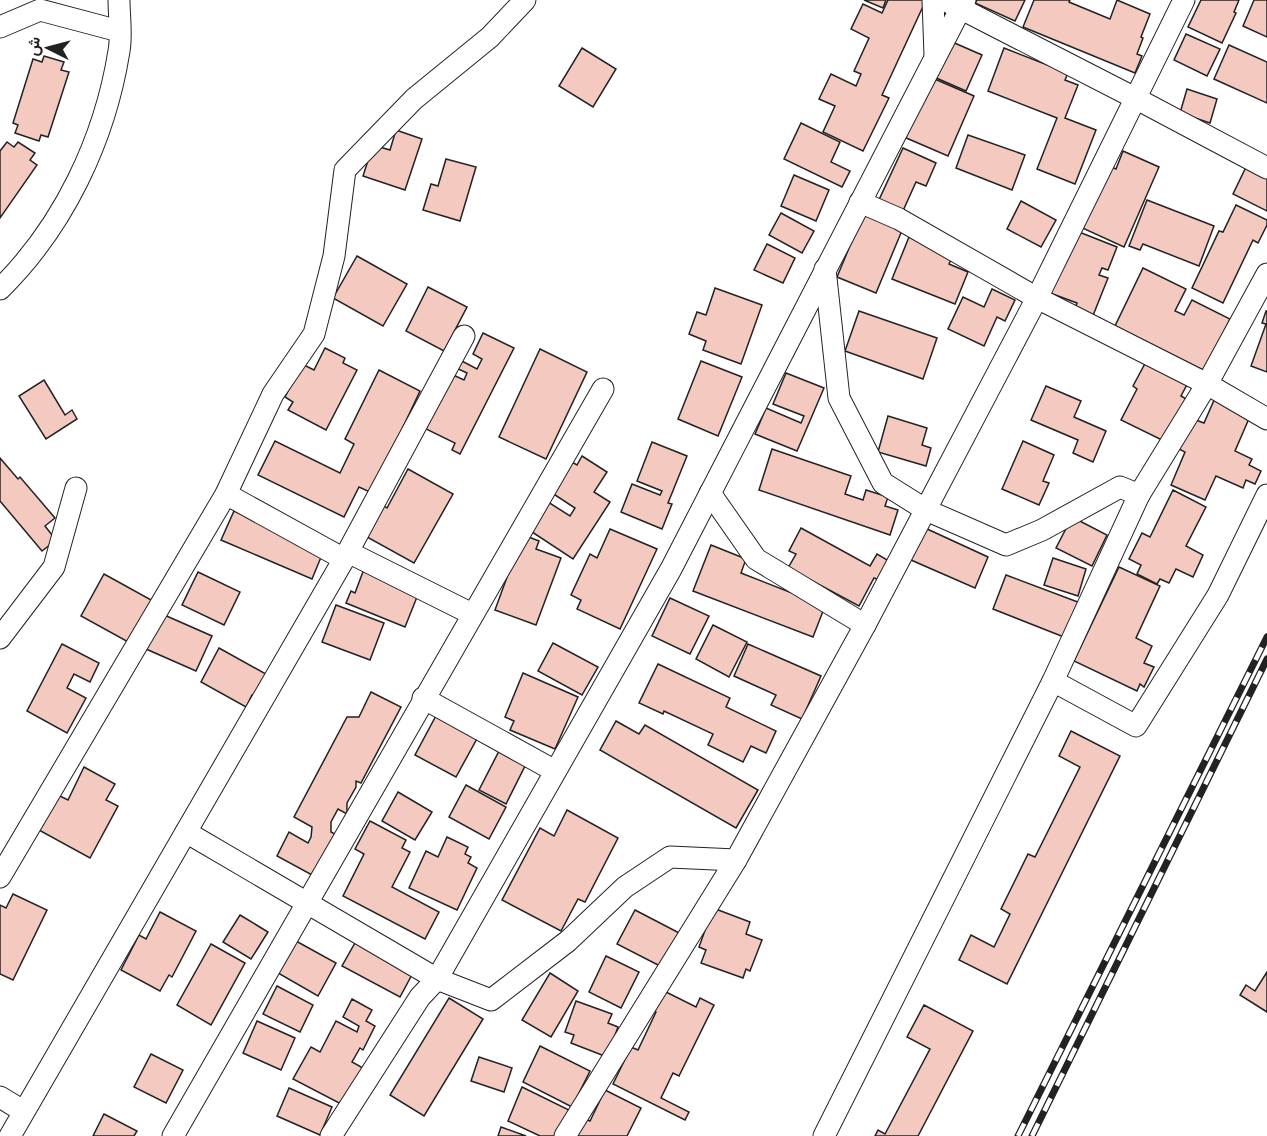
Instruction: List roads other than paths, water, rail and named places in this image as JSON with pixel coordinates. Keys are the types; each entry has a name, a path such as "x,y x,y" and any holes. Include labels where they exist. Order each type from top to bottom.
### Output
{"street":[{"path":"0,289 48,232 82,176 105,109 120,49 119,0"},
{"path":"0,877 226,494 273,394 314,334 334,256 345,170 414,99 490,37 525,0"},
{"path":"933,0 935,56"},
{"path":"566,1136 736,860 865,625 1037,298 1184,0"},
{"path":"331,1136 420,997 437,979 671,569 935,56 956,3 1267,168"},
{"path":"0,27 40,10 119,31"},
{"path":"860,202 899,219 1037,298 1207,384 1267,420"},
{"path":"825,268 839,398 883,483 926,510 1006,545 1042,530 1120,487 1139,495"},
{"path":"824,1136 1053,681 1139,495 1207,384 1267,274"},
{"path":"10,1136 346,555 464,336"},
{"path":"173,1136 423,698 603,389"},
{"path":"0,638 54,567 75,488"},
{"path":"710,493 756,559 865,625"},
{"path":"226,494 346,555 472,614"},
{"path":"1053,681 1136,726 1218,595 1267,495"},
{"path":"423,698 555,771"},
{"path":"186,832 437,979 491,1000 568,941 625,887 670,857 736,860"},
{"path":"0,1097 23,1111"}],"railway":[{"path":"1018,1136 1267,637"},
{"path":"1032,1136 1267,659"}]}
